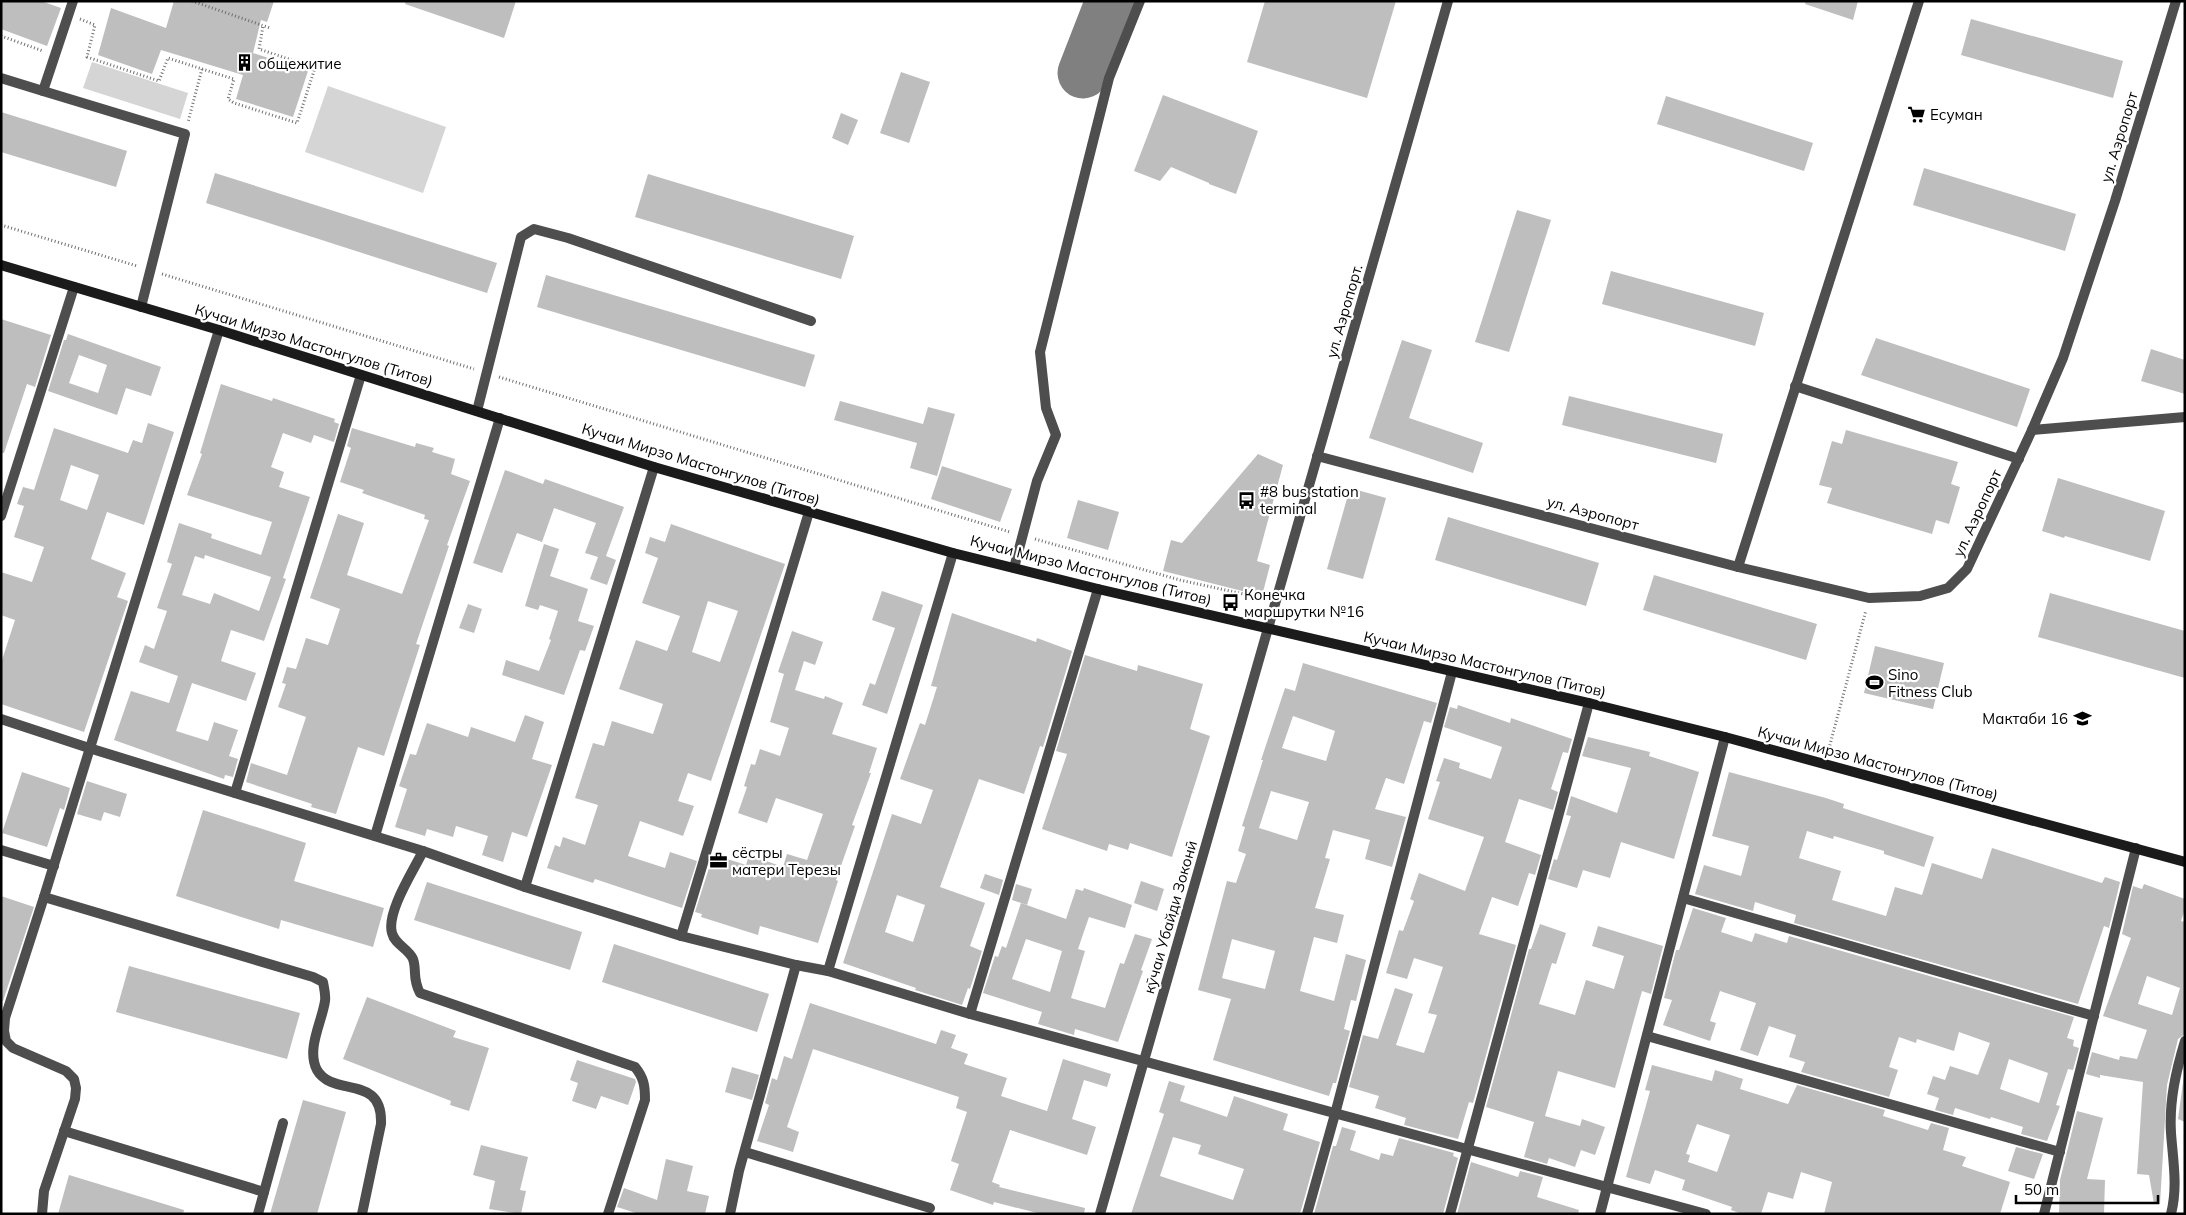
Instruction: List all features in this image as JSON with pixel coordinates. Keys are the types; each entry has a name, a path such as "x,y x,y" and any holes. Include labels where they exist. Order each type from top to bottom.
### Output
{"street":[{"path":"43,91 74,1"},
{"path":"1014,568 1037,481 1056,435 1046,408 1040,352 1109,78 1140,1"},
{"name":"ул. Аэропорт.","path":"1268,629 1448,1"},
{"path":"1738,567 1919,1"},
{"name":"ул. Аэропорт","path":"1317,456 1738,567 1869,598 1920,596 1948,588 1967,569 2019,459 2063,358 2115,200 2176,1"},
{"path":"1,78 185,134 141,307"},
{"path":"477,411 521,237 534,229 568,238 811,320"},
{"name":"Кучаи Мирзо Мастонгулов (Титов)","path":"1,265 219,330 654,467 954,553 1098,589 1589,703 1725,737 2185,862"},
{"path":"1,516 74,287"},
{"path":"42,1214 44,1191 75,1099 76,1088 74,1080 66,1071 13,1048 6,1041 4,1031 5,1018 54,866 219,330"},
{"path":"235,793 361,375"},
{"path":"1795,386 2019,459"},
{"path":"2032,430 2185,417"},
{"path":"375,836 500,418"},
{"path":"525,887 654,467"},
{"path":"681,936 809,512"},
{"path":"828,972 954,553"},
{"path":"970,1014 1098,589"},
{"name":"кӯчаи Убайди Зоконӣ","path":"1100,1214 1268,629"},
{"path":"1307,1214 1452,672"},
{"path":"1450,1214 1589,703"},
{"path":"1,719 423,851 525,887 681,936 828,972 970,1014 1706,1214"},
{"path":"1600,1214 1725,737"},
{"path":"2044,1214 2136,848"},
{"path":"1,850 54,866"},
{"path":"423,851 393,911 390,924 395,940 408,950 414,962 415,982 420,993 635,1067 642,1076 645,1086 645,1100 608,1214"},
{"path":"44,897 313,977 323,982 326,1000 314,1047 314,1062 318,1071 327,1080 364,1092 377,1100 381,1111 381,1124 362,1214"},
{"path":"1683,898 2094,1016"},
{"path":"730,1214 796,965"},
{"path":"1646,1036 2060,1152"},
{"path":"2171,1214 2176,1181 2171,1131 2172,1090 2185,1041"},
{"path":"258,1214 283,1123"},
{"path":"64,1131 264,1192"},
{"path":"745,1152 930,1208"}],"path":[{"path":"192,1 270,28"},
{"path":"69,15 95,25 87,57 159,81 168,58 234,79 228,100 297,123 315,68 259,49 263,26"},
{"path":"1,36 56,55"},
{"path":"185,134 202,69"},
{"path":"1,225 1023,536 1180,580 1262,598"},
{"path":"1825,764 1869,598"}],"shaded area":[{"path":"92,62 188,93 180,119 83,88"},
{"path":"328,86 446,127 423,193 305,152"}],"building":[{"path":"1,1 41,1 61,8 47,46 1,29"},
{"name":"общежитие","path":"174,1 274,1 267,22 261,20 253,53 308,71 293,117 236,99 243,75 161,50 152,74 98,55 111,8 166,28"},
{"path":"406,1 516,1 504,38 405,4"},
{"path":"1265,1 1396,1 1367,98 1247,62"},
{"path":"1806,1 1858,1 1853,20 1805,4"},
{"path":"1971,19 2123,61 2113,98 1961,55"},
{"path":"901,72 930,82 909,143 880,133"},
{"path":"1163,95 1258,131 1236,194 1171,167 1160,181 1134,171"},
{"path":"1666,96 1813,143 1804,171 1657,124"},
{"path":"1,112 127,151 116,187 1,152"},
{"path":"841,113 858,120 848,145 832,138"},
{"path":"1924,168 2076,214 2065,251 1913,205"},
{"path":"215,173 497,263 487,293 206,203"},
{"path":"648,174 854,236 841,279 635,217"},
{"path":"1517,210 1551,220 1509,352 1475,342"},
{"path":"1611,271 1764,313 1755,346 1602,304"},
{"path":"546,275 815,355 805,387 537,307"},
{"path":"1,319 51,335 35,387 27,384 4,453 1,453"},
{"path":"68,334 161,367 151,396 126,388 117,415 48,391 64,340 66,340","holes":["79,355 107,365 98,393 69,383"]},
{"path":"1876,338 2030,389 2017,427 1861,375"},
{"path":"1402,340 1432,350 1409,418 1483,443 1473,473 1369,438"},
{"path":"2151,349 2185,360 2185,394 2141,381"},
{"path":"221,384 272,401 273,398 335,419 334,422 339,424 334,442 314,435 311,443 283,433 271,467 284,472 279,487 310,497 283,578 286,579 264,641 231,630 221,661 256,673 246,701 192,683 176,731 208,741 214,722 238,730 229,756 238,759 233,777 225,775 224,779 114,740 131,691 169,703 178,676 139,662 145,645 154,649 167,611 157,608 172,564 167,562 179,523 212,534 211,538 261,555 272,522 187,495 202,454 200,453","holes":["205,555 271,577 259,611 214,593 210,604 182,595 195,556 204,559"]},
{"path":"1569,396 1723,434 1716,463 1562,425"},
{"path":"840,401 923,424 928,407 955,414 937,476 910,468 917,443 834,420"},
{"path":"148,423 174,432 144,525 107,512 91,559 126,573 117,597 128,601 84,732 1,704 1,663 15,620 1,615 1,572 32,582 44,547 14,537 24,506 17,504 23,487 34,490 54,428 128,453 133,440 142,443","holes":["71,465 99,475 87,510 60,500"]},
{"path":"352,428 415,447 416,443 434,448 432,452 455,459 451,474 470,481 447,545 449,546 416,644 420,645 384,756 358,747 336,814 311,807 312,804 246,782 251,763 287,775 306,717 278,707 286,684 282,683 287,667 296,669 306,638 328,645 340,609 310,598 338,514 364,523 347,575 402,594 429,520 424,519 425,515 362,493 364,490 340,482 351,448 347,446"},
{"path":"1846,430 1958,462 1951,484 1960,487 1949,524 1936,520 1932,534 1827,503 1832,488 1819,485 1832,441 1842,444"},
{"path":"1258,454 1283,465 1257,561 1270,565 1262,596 1163,571 1171,540 1182,543"},
{"path":"942,466 1012,489 1000,522 931,499"},
{"path":"505,470 543,484 545,479 624,507 606,556 616,560 607,585 590,579 598,557 585,553 596,523 554,508 542,542 517,533 502,573 473,563"},
{"path":"2058,478 2165,511 2150,561 2042,531"},
{"path":"1350,488 1386,498 1363,579 1327,569"},
{"path":"1078,500 1119,512 1108,550 1067,538"},
{"path":"1448,517 1599,563 1586,606 1435,560"},
{"path":"671,524 785,564 711,781 688,773 678,801 694,806 683,836 640,821 628,856 665,868 670,852 697,861 682,908 595,879 593,883 547,868 555,845 560,847 563,837 585,845 598,805 575,798 593,743 604,746 612,721 653,734 663,704 619,689 636,640 667,651 680,616 642,603 658,558 645,553 650,537 665,542","holes":["708,601 738,611 720,662 692,652"]},
{"path":"544,544 559,549 550,576 588,589 578,621 594,626 585,651 580,650 564,695 502,675 506,660 539,671 551,640 549,639 558,611 540,605 538,610 525,606"},
{"path":"1654,575 1817,624 1806,660 1643,610"},
{"path":"882,591 923,605 887,714 862,705 870,683 875,685 895,628 872,620"},
{"path":"2050,593 2185,631 2185,678 2038,637"},
{"path":"468,604 482,609 474,633 459,628"},
{"path":"952,613 1036,642 1037,638 1072,651 1043,747 1040,746 1024,794 979,779 940,887 985,903 970,946 982,951 970,989 968,988 962,1005 843,963 892,814 921,824 933,790 900,779 920,723 925,725 937,687 931,686","holes":["897,895 925,905 913,942 885,932"]},
{"path":"792,631 823,642 815,665 804,661 795,690 824,699 825,696 843,703 832,734 877,748 869,773 871,773 852,825 855,826 836,880 838,881 818,943 760,926 758,935 701,917 702,914 695,912 710,865 717,867 721,857 746,865 749,855 783,867 787,854 807,860 823,814 776,798 767,823 738,813 747,787 744,786 751,764 755,765 760,749 780,756 789,728 770,722 784,674 778,672"},
{"path":"1875,646 1944,663 1933,709 1864,693"},
{"path":"1085,655 1137,671 1138,665 1203,684 1190,729 1210,736 1172,857 1130,843 1128,850 1109,844 1107,851 1042,829 1067,754 1056,751"},
{"path":"1303,663 1437,703 1431,723 1424,721 1404,784 1386,778 1375,809 1406,817 1392,867 1365,859 1370,840 1333,830 1325,858 1330,859 1315,908 1344,915 1337,943 1314,937 1300,991 1334,1001 1346,954 1366,960 1356,1001 1351,1000 1344,1029 1350,1031 1336,1083 1333,1083 1329,1096 1213,1060 1231,999 1198,990 1227,881 1236,883 1246,854 1238,851 1245,827 1242,826 1263,760 1261,760 1285,688 1295,691","holes":["1293,716 1335,731 1326,761 1282,748","1271,791 1309,802 1297,840 1259,828","1232,939 1275,951 1265,989 1222,978"]},
{"path":"1458,705 1510,723 1511,718 1572,739 1568,753 1563,752 1551,789 1558,792 1553,810 1519,799 1505,842 1541,855 1535,875 1529,873 1518,906 1492,897 1479,934 1516,945 1473,1103 1469,1102 1458,1139 1404,1125 1406,1118 1375,1108 1379,1096 1349,1087 1363,1035 1378,1039 1395,988 1413,994 1396,1045 1424,1053 1437,1015 1428,1013 1443,967 1414,958 1407,979 1386,973 1399,930 1403,931 1414,901 1410,899 1419,873 1465,891 1484,837 1428,819 1440,782 1436,781 1444,758 1460,763 1459,768 1491,779 1502,747 1444,727 1450,707 1457,709"},
{"path":"525,715 544,722 532,759 552,765 527,837 512,832 503,862 482,855 488,836 456,826 453,837 427,829 425,836 395,827 407,789 399,786 410,754 416,755 427,723 468,737 471,727 515,742"},
{"path":"1588,737 1650,752 1649,756 1699,772 1674,859 1621,842 1610,878 1583,870 1577,888 1548,879 1554,859 1557,860 1571,816 1566,815 1571,796 1617,813 1631,768 1582,756"},
{"path":"22,772 70,788 64,810 60,808 47,847 2,833"},
{"path":"1729,772 1826,798 1844,804 1843,808 1934,837 1924,867 1884,854 1884,851 1834,836 1833,839 1807,831 1799,858 1841,871 1832,900 1886,916 1895,887 1922,895 1932,863 1982,879 1992,848 2102,883 2105,877 2120,882 2109,928 2104,926 2078,1004 1794,923 1796,915 1755,902 1753,911 1695,894 1704,865 1741,876 1749,846 1712,836"},
{"path":"87,781 127,794 120,817 104,812 101,821 77,814"},
{"path":"203,810 306,843 294,881 384,908 373,947 281,920 279,929 176,896"},
{"path":"985,874 1003,880 999,895 980,888"},
{"path":"1141,881 1164,889 1157,911 1134,903"},
{"path":"427,882 582,932 570,970 414,920"},
{"path":"1016,884 1032,889 1027,905 1012,900"},
{"path":"2144,884 2185,899 2185,909 2181,921 2185,922 2185,1034 2178,1039 2167,1085 2160,1204 2154,1204 2149,1175 2137,1174 2143,1082 2100,1075 2100,1078 2086,1074 2092,1052 2119,1060 2120,1056 2137,1059 2147,1030 2103,1016 2131,938 2122,934 2133,886 2142,889","holes":["2147,976 2180,988 2172,1015 2138,1004"]},
{"path":"1084,888 1132,905 1125,928 1089,917 1078,949 1085,951 1071,998 1105,1008 1120,963 1124,964 1135,934 1152,939 1118,1042 1075,1029 1074,1035 1038,1024 1042,1012 983,993 995,956 998,957 1002,946 1006,948 1021,903 1066,919 1076,889 1083,891","holes":["1026,939 1062,951 1050,992 1012,979"]},
{"path":"1,896 34,907 3,1001 1,1001"},
{"path":"1693,908 1726,918 1721,932 1752,942 1755,933 1787,943 1789,936 2074,1017 2067,1038 2074,1040 2073,1046 2079,1048 2073,1070 2068,1069 2056,1105 2060,1106 2047,1141 2021,1134 2023,1127 1991,1117 1990,1119 1955,1108 1953,1115 1935,1110 1939,1098 1927,1094 1933,1076 1945,1080 1950,1066 1978,1075 1990,1043 1959,1032 1954,1051 1917,1039 1916,1043 1899,1037 1889,1067 1898,1070 1889,1097 1801,1072 1805,1062 1789,1057 1796,1035 1769,1026 1758,1056 1740,1050 1756,1003 1720,991 1710,1021 1716,1023 1710,1041 1663,1025 1672,1000 1664,998 1676,950 1679,950","holes":["2009,1059 2048,1073 2039,1103 2000,1089"]},
{"path":"1540,924 1566,933 1556,964 1552,963 1539,1004 1575,1015 1586,980 1614,989 1624,956 1592,946 1598,926 1663,946 1651,994 1642,991 1615,1088 1558,1071 1545,1116 1580,1126 1582,1119 1605,1127 1595,1155 1581,1150 1575,1167 1549,1158 1547,1164 1524,1157 1534,1122 1486,1107 1529,949 1531,949"},
{"path":"614,944 769,994 757,1032 602,982"},
{"path":"129,966 300,1013 287,1059 116,1012"},
{"path":"367,997 456,1031 453,1037 489,1048 469,1111 450,1105 451,1101 343,1059"},
{"path":"810,1003 936,1044 941,1030 956,1035 951,1048 968,1054 964,1064 1007,1078 1001,1096 1047,1111 1063,1059 1111,1074 1107,1087 1084,1080 1072,1119 1096,1127 1087,1155 1010,1130 992,1182 1000,1185 999,1187 1085,1208 1084,1214 1041,1214 994,1202 993,1205 950,1190 959,1164 951,1161 967,1112 956,1108 959,1097 813,1049 787,1127 799,1132 793,1152 757,1141 769,1105 765,1103 772,1078 777,1080 784,1056 792,1059"},
{"path":"577,1060 635,1079 636,1082 628,1105 601,1096 596,1109 572,1101 578,1083 570,1080"},
{"path":"1652,1065 1712,1081 1715,1070 1743,1079 1740,1089 1788,1104 1797,1085 1885,1110 1883,1116 1928,1130 1931,1123 1949,1128 1943,1150 1966,1157 1962,1166 2010,1182 2000,1214 1824,1214 1832,1182 1801,1172 1793,1199 1768,1192 1761,1214 1742,1214 1731,1210 1732,1207 1682,1190 1685,1180 1655,1170 1650,1184 1626,1177 1650,1091 1645,1090","holes":["1697,1124 1730,1135 1717,1172 1688,1162 1690,1155 1686,1154"]},
{"path":"732,1067 759,1075 752,1100 725,1092"},
{"path":"2185,1068 2185,1122 2178,1119"},
{"path":"1169,1081 1185,1086 1180,1101 1227,1117 1234,1096 1288,1114 1283,1130 1320,1142 1300,1214 1131,1214 1164,1114 1159,1112","holes":["1173,1137 1201,1145 1198,1154 1244,1169 1233,1200 1160,1176"]},
{"path":"303,1100 346,1112 317,1214 270,1214"},
{"path":"2077,1111 2103,1118 2087,1179 2105,1180 2104,1214 2059,1214 2060,1180"},
{"path":"1342,1127 1356,1131 1350,1150 1379,1160 1381,1153 1393,1156 1399,1138 1454,1153 1453,1156 1458,1158 1443,1214 1314,1214 1333,1146 1336,1146"},
{"path":"481,1145 528,1157 520,1190 526,1191 521,1214 489,1209 495,1181 473,1175"},
{"path":"2016,1147 2043,1154 2034,1179 2008,1171"},
{"path":"666,1159 693,1166 687,1191 709,1196 705,1214 639,1214 617,1207 624,1188 657,1200"},
{"path":"1471,1162 1518,1177 1520,1171 1543,1177 1537,1197 1579,1210 1578,1214 1457,1214"},
{"path":"69,1175 184,1210 183,1214 58,1214"}],"taxiway":[{"path":"1083,73 1111,1"}],"place":[{"name":"общежитие","path":"244,63"},
{"name":"Есуман","path":"1916,114"},
{"name":"#8 bus station terminal","path":"1246,500"},
{"name":"Конечка маршрутки №16","path":"1230,603"},
{"name":"Sino Fitness Club","path":"1874,683"},
{"name":"Мактаби 16","path":"2082,718"},
{"name":"сёстры матери Терезы","path":"718,861"}]}
